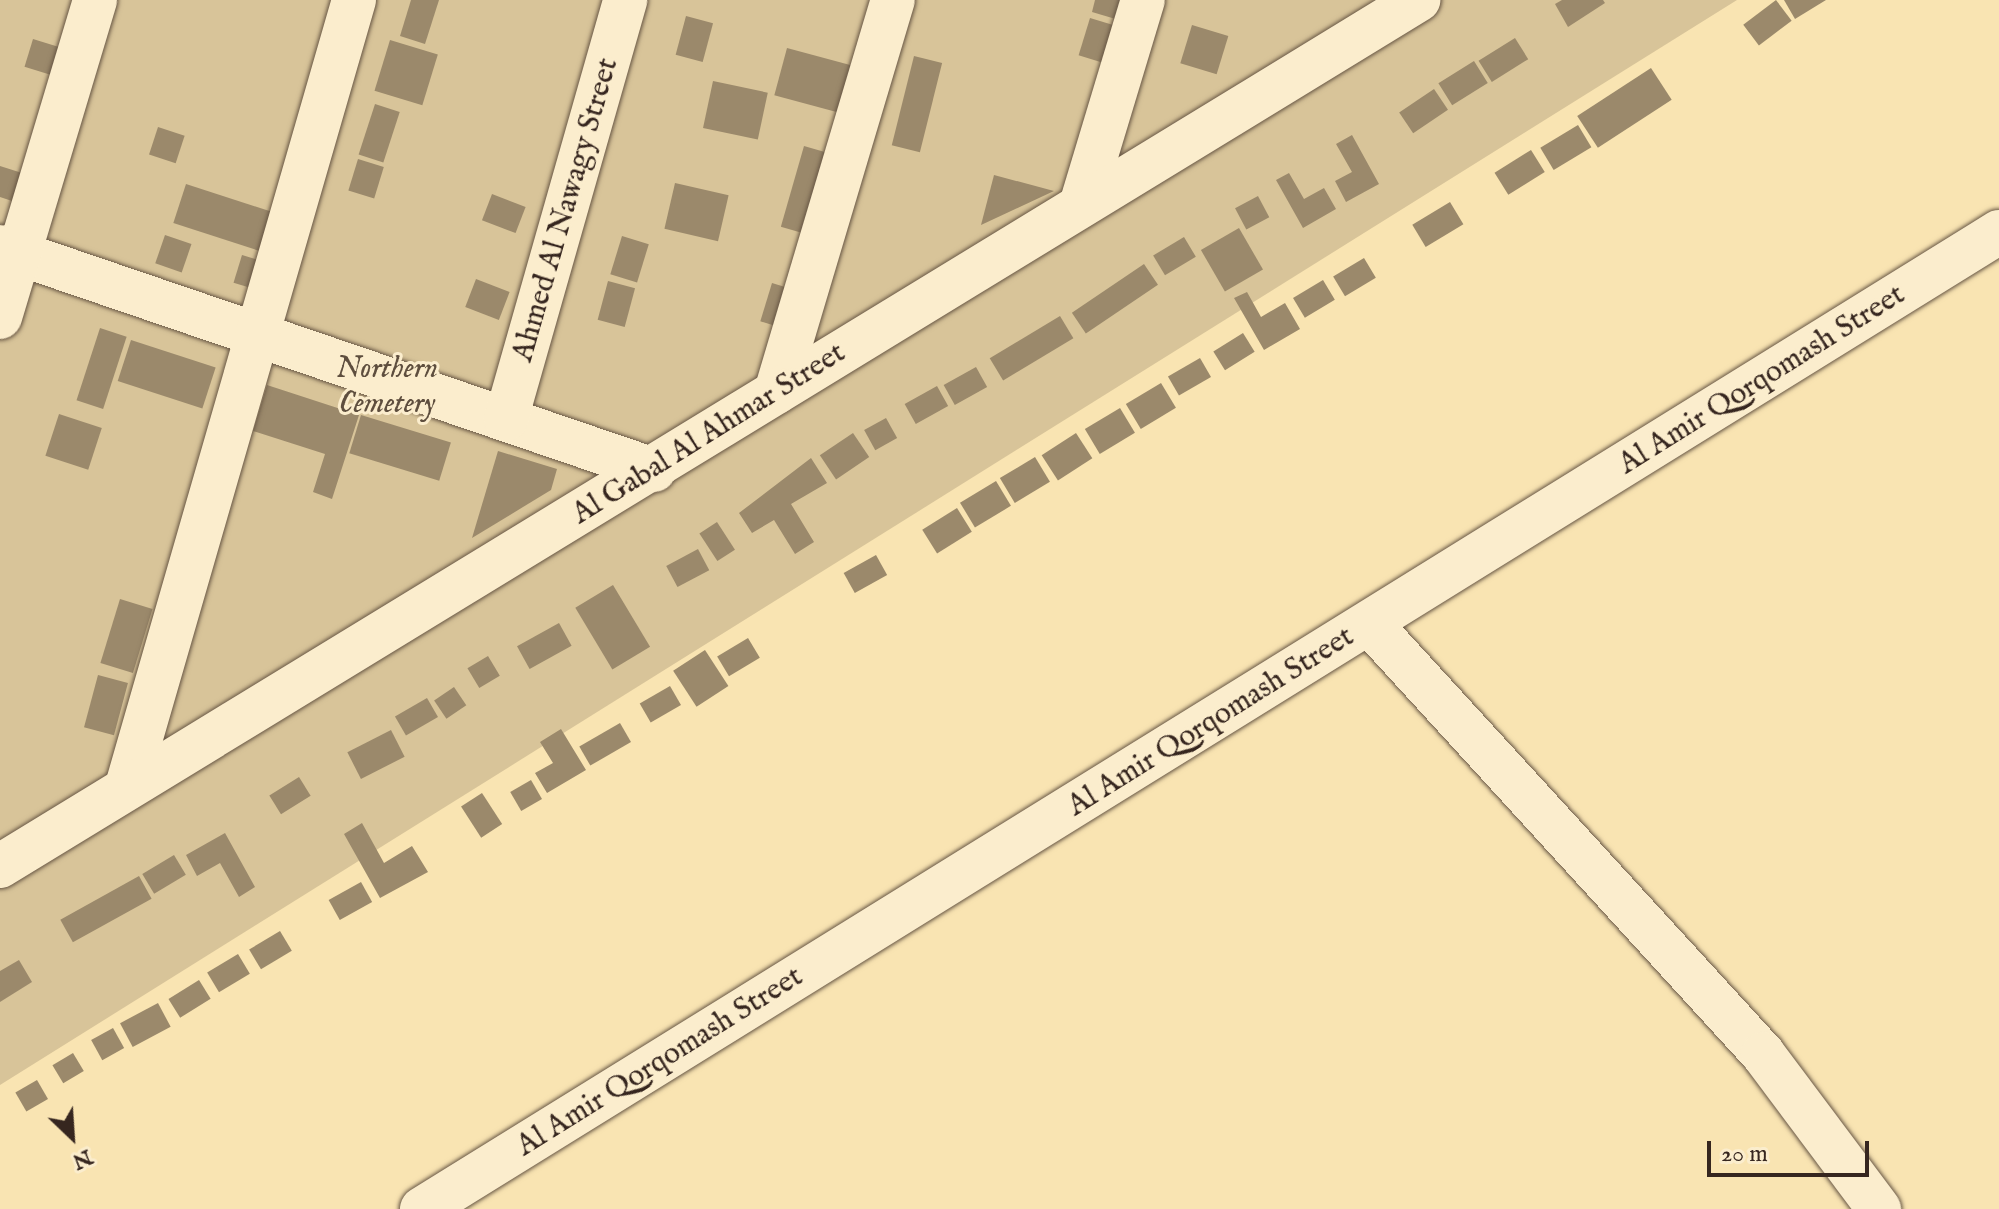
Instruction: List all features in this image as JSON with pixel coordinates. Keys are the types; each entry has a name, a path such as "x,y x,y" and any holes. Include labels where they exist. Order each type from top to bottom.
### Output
{"street":[{"path":"0,317 10,250 95,0"},
{"path":"127,786 254,333 354,0"},
{"name":"Ahmed Al Nawagy Street","path":"506,419 625,0"},
{"path":"776,392 893,0"},
{"path":"1081,205 1143,0"},
{"name":"Al Gabal Al Ahmar Street","path":"0,866 127,786 654,470 776,392 1418,0"},
{"name":"Al Amir Qorqomash Street","path":"422,1209 1999,232"},
{"path":"10,250 654,470"},
{"path":"1370,624 1763,1054 1879,1209"}],"green space":[{"name":"Northern Cemetery","path":"0,0 1737,0 0,1085"}],"building":[{"path":"411,0 439,0 425,44 400,36"},
{"path":"1095,0 1136,0 1129,23 1092,12"},
{"path":"1562,0 1603,0 1605,3 1568,27 1555,4"},
{"path":"1776,0 1792,21 1759,45 1743,25"},
{"path":"1784,0 1826,0 1795,19"},
{"path":"686,16 713,23 703,62 676,55"},
{"path":"1090,18 1126,29 1115,66 1079,55"},
{"path":"1192,25 1228,36 1217,74 1180,63"},
{"path":"1515,38 1528,59 1492,82 1479,61"},
{"path":"33,39 59,47 50,75 25,67"},
{"path":"390,40 438,55 422,105 375,91"},
{"path":"787,48 858,67 846,114 774,95"},
{"path":"914,56 942,63 920,152 892,145"},
{"path":"1474,61 1488,83 1452,105 1438,83"},
{"path":"1651,68 1672,100 1598,148 1577,116"},
{"path":"713,81 768,93 758,140 703,128"},
{"path":"1434,89 1448,110 1413,133 1399,112"},
{"path":"375,104 400,112 383,162 359,154"},
{"path":"1578,125 1591,147 1554,170 1540,148"},
{"path":"158,127 185,136 176,163 149,155"},
{"path":"1352,135 1379,184 1346,202 1335,181 1352,172 1336,144"},
{"path":"804,146 838,156 814,236 781,227"},
{"path":"1531,150 1545,172 1508,195 1495,173"},
{"path":"358,159 384,167 374,198 348,191"},
{"path":"0,166 22,173 12,201 0,197"},
{"path":"1289,173 1304,199 1324,188 1336,209 1303,228 1276,180"},
{"path":"994,175 1054,191 981,225"},
{"path":"675,183 729,195 718,241 664,229"},
{"path":"186,184 280,215 267,254 173,223"},
{"path":"492,194 526,207 516,233 482,220"},
{"path":"1258,196 1269,217 1246,229 1235,208"},
{"path":"1450,202 1463,224 1426,247 1412,225"},
{"path":"1239,228 1263,270 1225,292 1201,250"},
{"path":"165,235 191,244 182,272 155,263"},
{"path":"622,236 649,244 637,282 610,274"},
{"path":"1184,237 1196,257 1165,275 1153,256"},
{"path":"242,255 268,263 259,291 234,283"},
{"path":"1364,258 1376,278 1345,296 1333,277"},
{"path":"1144,264 1158,285 1086,333 1072,313"},
{"path":"476,279 510,292 499,320 465,307"},
{"path":"1323,280 1335,300 1305,318 1293,298"},
{"path":"608,281 635,288 625,327 598,320"},
{"path":"772,283 799,291 787,329 760,321"},
{"path":"1247,292 1261,317 1285,303 1300,329 1264,350 1234,298"},
{"path":"1060,316 1073,338 1003,381 990,358"},
{"path":"100,328 127,337 103,409 77,400"},
{"path":"1243,333 1255,352 1225,370 1213,352"},
{"path":"131,340 216,368 202,408 118,381"},
{"path":"1200,358 1211,377 1179,396 1168,376"},
{"path":"976,367 987,387 955,405 944,385"},
{"path":"1161,383 1176,408 1141,429 1126,404"},
{"path":"267,385 359,415 332,499 313,492 325,454 253,431"},
{"path":"937,386 948,406 916,424 905,404"},
{"path":"1120,408 1135,433 1100,454 1085,429"},
{"path":"59,414 102,428 88,470 45,456"},
{"path":"361,415 451,442 439,481 349,453"},
{"path":"886,418 897,438 875,450 864,430"},
{"path":"853,433 869,457 836,479 820,455"},
{"path":"1076,433 1092,458 1058,480 1042,455"},
{"path":"498,451 557,469 551,490 472,538"},
{"path":"1035,457 1050,482 1015,503 1000,478"},
{"path":"811,458 827,483 791,504 814,542 795,554 774,520 752,533 739,513"},
{"path":"996,481 1011,506 975,527 960,503"},
{"path":"957,508 972,532 937,553 922,530"},
{"path":"717,522 735,550 717,561 699,533"},
{"path":"698,549 709,570 677,587 666,566"},
{"path":"876,555 887,575 855,593 844,573"},
{"path":"613,585 650,647 612,669 575,608"},
{"path":"120,599 153,609 133,673 100,663"},
{"path":"559,623 572,646 530,669 517,646"},
{"path":"748,638 760,658 729,676 717,657"},
{"path":"705,650 728,686 697,707 673,671"},
{"path":"488,656 500,676 479,688 467,668"},
{"path":"98,675 128,683 114,735 84,727"},
{"path":"670,686 681,705 651,723 640,704"},
{"path":"454,687 466,705 446,719 434,700"},
{"path":"427,698 438,717 406,736 395,716"},
{"path":"620,723 631,742 590,766 579,746"},
{"path":"561,729 586,770 547,793 535,773 553,763 540,742"},
{"path":"391,730 405,757 361,779 347,752"},
{"path":"299,777 311,796 281,814 269,796"},
{"path":"531,780 542,799 521,811 510,792"},
{"path":"482,793 502,824 481,838 461,807"},
{"path":"362,823 384,863 412,846 428,872 380,898 344,834"},
{"path":"225,833 255,887 239,897 220,863 197,876 186,855"},
{"path":"174,855 186,875 154,894 142,874"},
{"path":"139,876 152,899 73,942 60,920"},
{"path":"361,882 372,902 340,920 329,900"},
{"path":"280,931 292,951 261,969 249,950"},
{"path":"238,954 250,974 219,992 207,973"},
{"path":"19,960 32,982 0,1002 0,971"},
{"path":"199,980 211,999 180,1018 168,999"},
{"path":"158,1003 171,1027 133,1047 120,1023"},
{"path":"113,1028 124,1048 102,1060 91,1040"},
{"path":"73,1053 84,1071 63,1083 52,1065"},
{"path":"37,1080 48,1099 26,1112 15,1092"}]}
